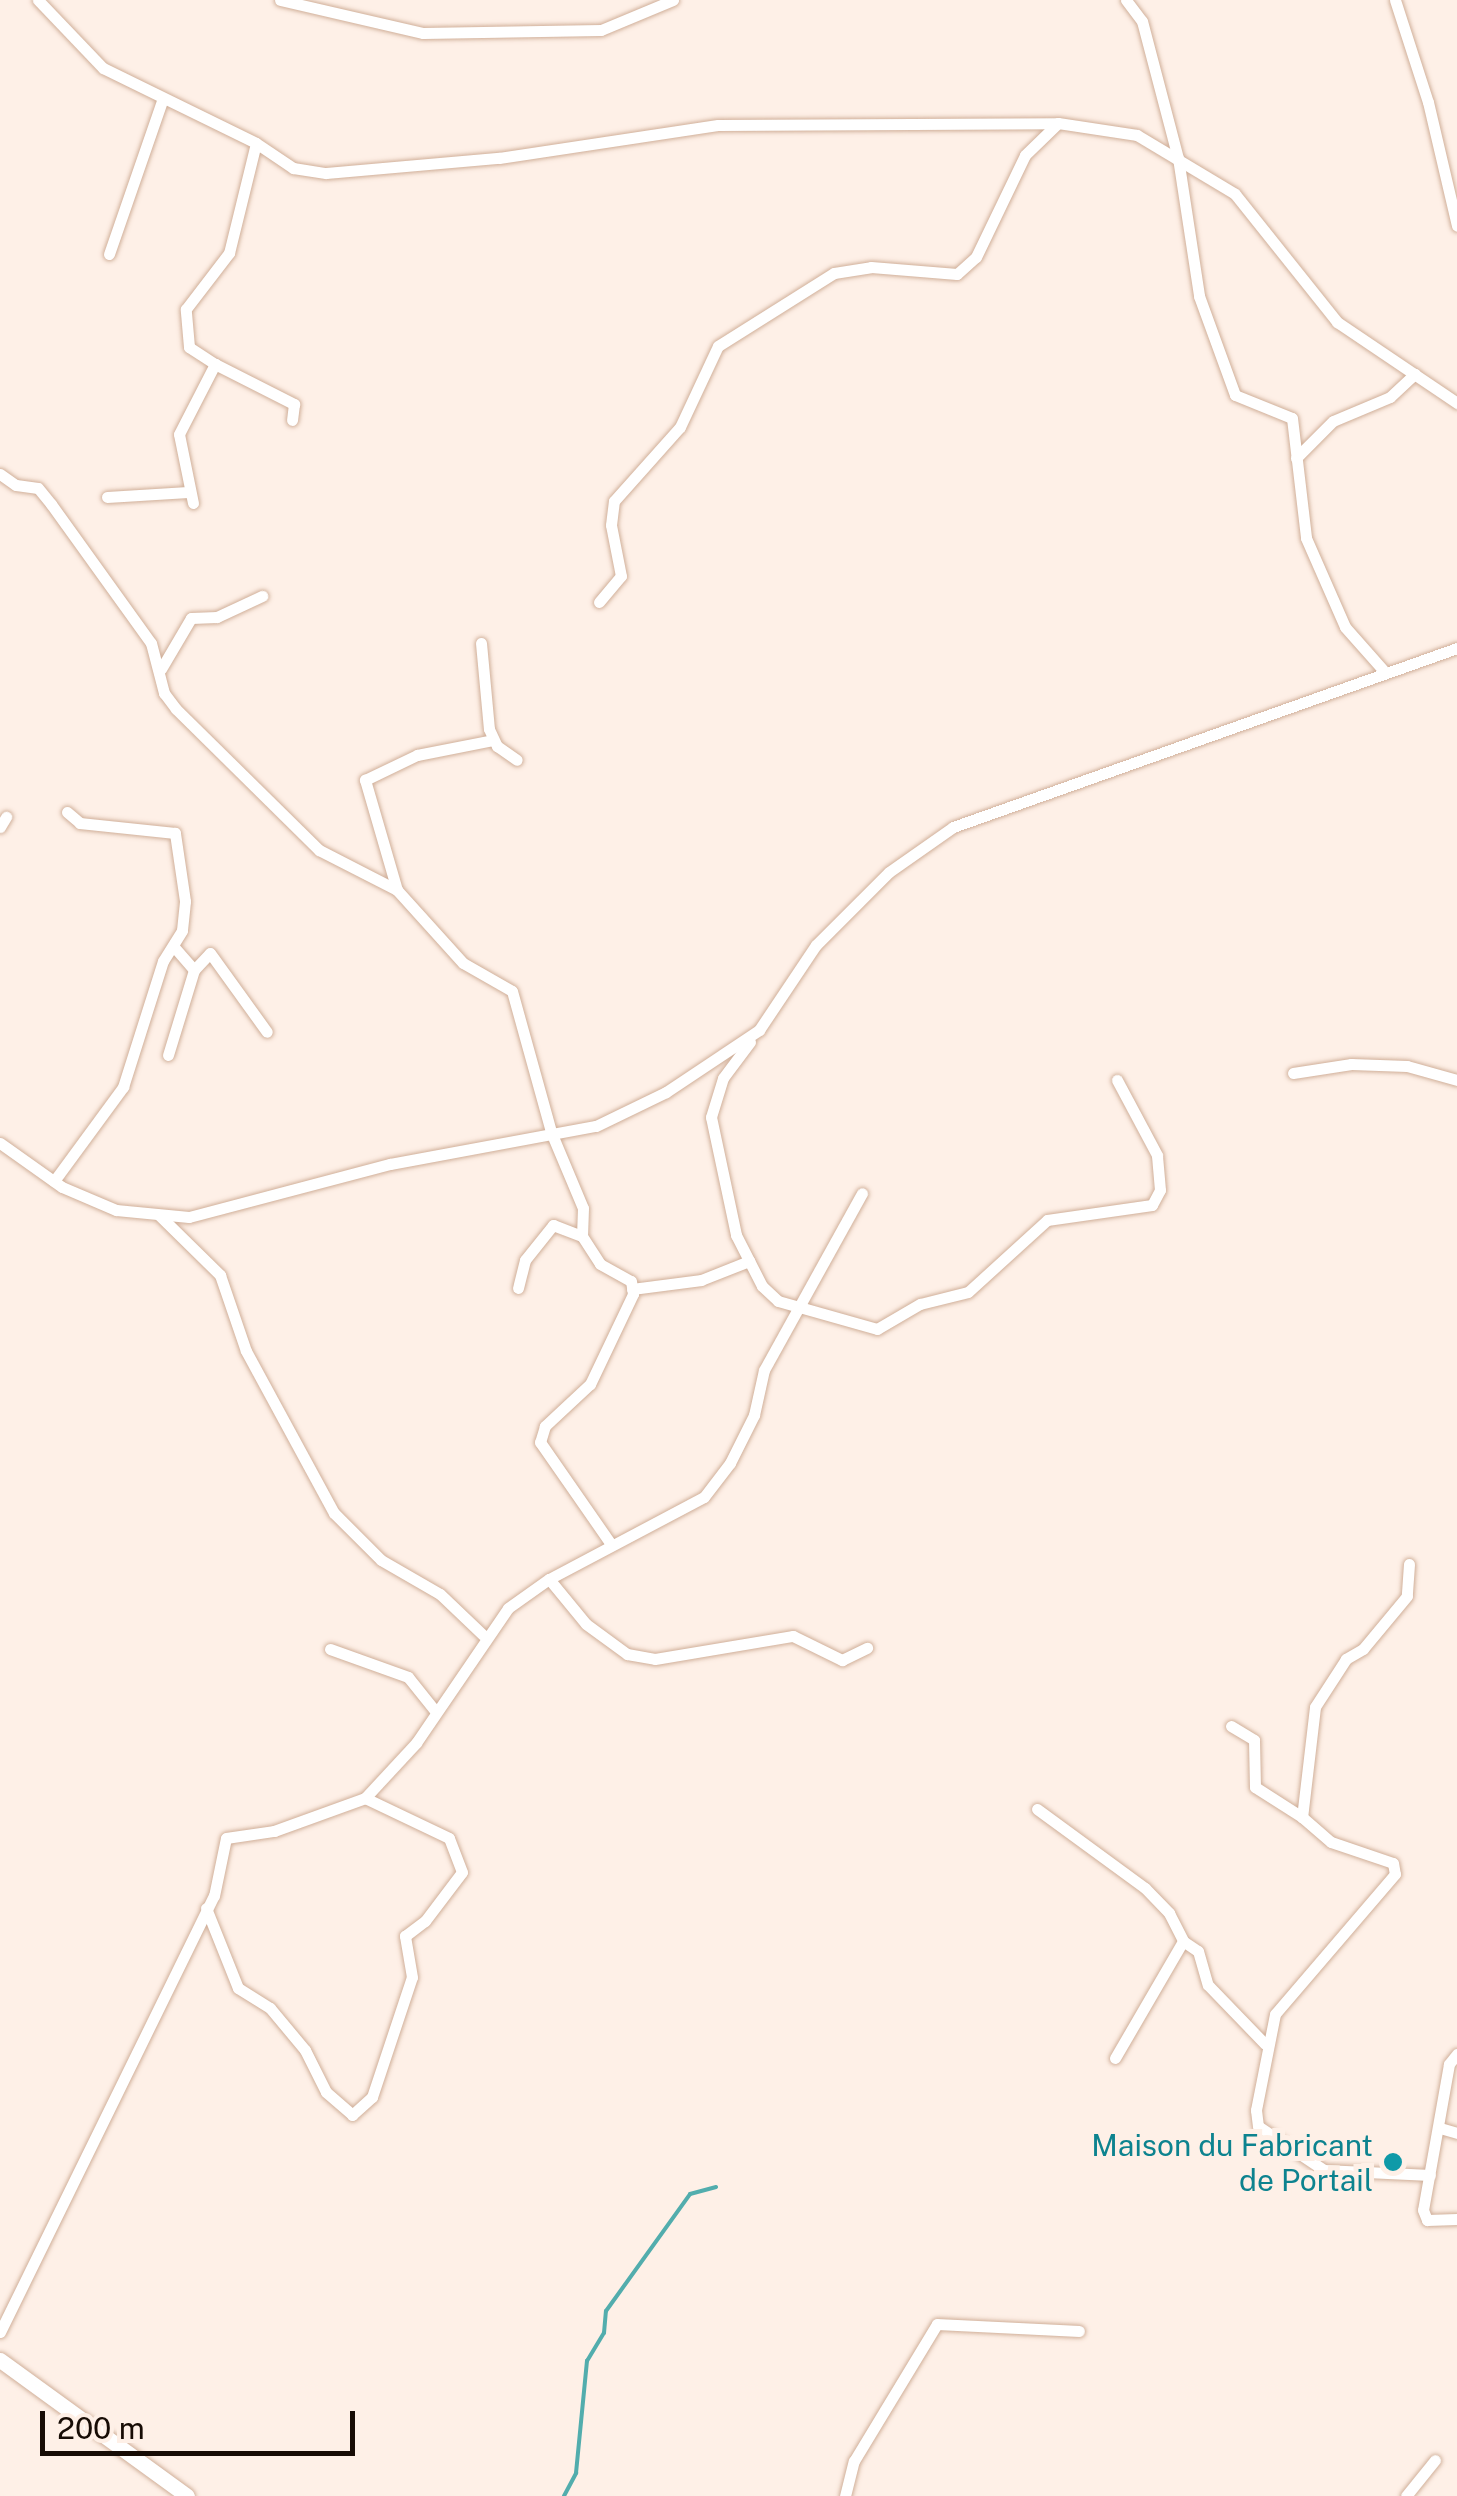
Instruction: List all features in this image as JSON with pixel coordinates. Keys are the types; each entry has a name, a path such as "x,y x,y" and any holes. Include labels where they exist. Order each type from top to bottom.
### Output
{"main road":[{"path":"0,2360 187,2496"}],"street":[{"path":"38,0 103,68 162,101 256,143 293,168 326,173 499,158 718,125 1058,122 1137,135 1236,194 1337,322 1457,403"},
{"path":"280,0 423,33 601,30 674,0"},
{"path":"1126,0 1142,21 1178,158 1199,296 1235,395 1292,418 1306,538 1344,627 1383,670"},
{"path":"1395,0 1428,102 1457,226"},
{"path":"109,254 162,101"},
{"path":"599,602 621,576 611,524 614,501 680,427 718,346 834,273 872,267 957,274 976,257 1024,155 1058,122"},
{"path":"256,143 229,253 186,308 189,348 294,404 292,420"},
{"path":"108,497 190,497 178,434 215,364"},
{"path":"1296,458 1333,421 1390,397 1415,374"},
{"path":"0,474 16,485 38,488 151,643 161,669 164,693 176,709 319,850 397,890 463,963 512,991 551,1132 583,1208 582,1236 600,1264 630,1281 632,1289 610,1350 590,1384 545,1426 540,1442 611,1544"},
{"path":"161,669 191,618 217,617 262,596"},
{"path":"480,643 493,740 517,760"},
{"path":"1117,1080 1158,1156 1160,1190 1152,1205 1047,1220 968,1292 920,1304 877,1329 795,1308 762,1286 736,1235 711,1117 724,1078 816,945 890,872 954,827 1383,670 1457,648"},
{"path":"397,890 366,780 417,755 493,740"},
{"path":"54,1181 123,1087 163,961 175,948 185,888 176,876 180,841 175,833 80,822 67,812"},
{"path":"175,948 194,970"},
{"path":"168,1055 194,970 210,952 267,1032"},
{"path":"0,1143 54,1181 116,1210 189,1217 390,1164 447,1158 624,1116 758,1030"},
{"path":"1293,1073 1351,1064 1407,1066 1457,1080"},
{"path":"0,2332 188,1940 214,1896 226,1838 274,1831 365,1798 462,1679 483,1635 508,1608 549,1579 704,1497 730,1464 754,1416 764,1370 862,1193"},
{"path":"157,1214 220,1275 246,1351 334,1513 381,1560 440,1594 483,1635"},
{"path":"518,1288 525,1260 553,1226 582,1236"},
{"path":"632,1289 701,1280 749,1261"},
{"path":"1302,1817 1315,1706 1346,1659 1363,1650 1407,1596 1409,1564"},
{"path":"549,1579 586,1624 627,1654 691,1656 794,1636 842,1660 866,1648"},
{"path":"330,1650 408,1677 436,1712"},
{"path":"1231,1726 1254,1740 1255,1788 1302,1817 1331,1842 1392,1863 1395,1874 1275,2014 1265,2044 1258,2126 1324,2170 1430,2175"},
{"path":"206,1908 238,1988 270,2008 305,2050 326,2092 352,2116 372,2096 412,1977 404,1936 426,1920 462,1872 448,1838 365,1798"},
{"path":"1037,1808 1145,1888 1169,1913 1183,1941 1198,1950 1208,1984 1265,2044"},
{"path":"1116,2058 1183,1941"},
{"path":"1457,2054 1449,2064 1430,2175 1427,2220 1457,2219"},
{"path":"1440,2128 1457,2133"},
{"path":"845,2496 854,2462 937,2324 1079,2331"},
{"path":"1406,2496 1435,2460"}],"waterway":[{"path":"564,2496 576,2473 587,2361 604,2333 606,2311 690,2194 716,2187"}],"place":[{"name":"Maison du Fabricant de Portail","path":"1393,2162"}]}
